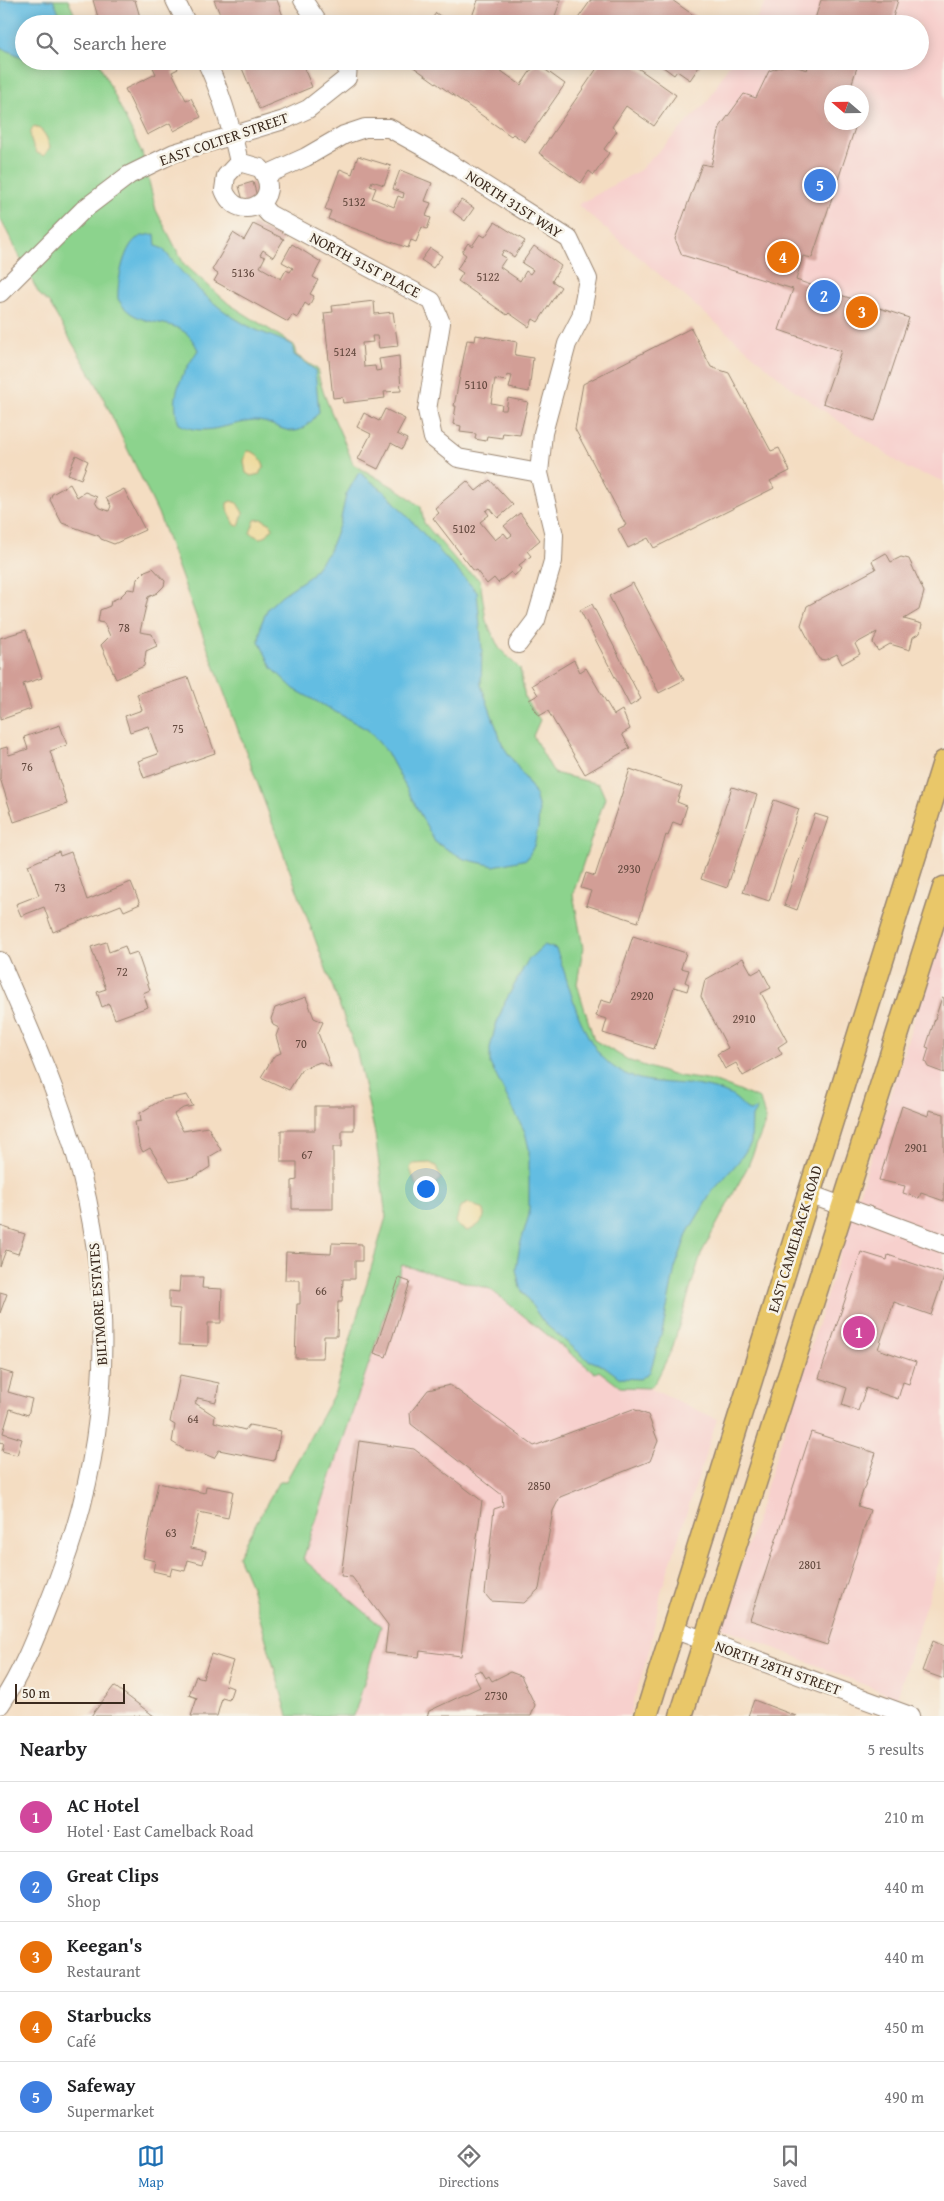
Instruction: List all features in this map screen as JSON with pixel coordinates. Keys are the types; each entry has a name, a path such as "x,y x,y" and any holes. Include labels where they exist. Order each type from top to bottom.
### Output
{"main road":[{"name":"EAST CAMELBACK ROAD","path":"646,1716 942,774"},
{"path":"681,1716 944,888"}],"street":[{"path":"174,0 182,15"},
{"path":"303,0 313,15"},
{"path":"210,70 220,90 240,162"},
{"name":"EAST COLTER STREET","path":"0,293 83,210 123,179 174,153 284,120 308,110 347,78 348,70"},
{"name":"NORTH 31ST WAY","path":"266,176 306,158 344,135 365,128 389,128 434,153 569,239 588,279 581,317 567,344 554,384 543,433 539,473"},
{"path":"240,162 253,164 266,176 269,188 260,204 251,208 241,208 227,197 224,183 226,176 240,162"},
{"name":"NORTH 31ST PLACE","path":"260,204 269,214 432,302 441,323 427,410 433,438 458,458 539,473"},
{"path":"518,644 536,620 553,561 554,535 539,473"},
{"name":"BILTMORE ESTATES","path":"0,961 54,1092 81,1174 96,1248 104,1335 103,1377 95,1448 73,1542 32,1647 0,1705"},
{"path":"809,1194 944,1244"},
{"name":"NORTH 28TH STREET","path":"673,1629 910,1716"}],"shaded area":[{"path":"767,0 944,0 944,481 908,469 794,390 578,205 640,170 708,101 726,70 929,70 929,15 758,15"},
{"path":"944,925 944,1546 897,1698 722,1627"},
{"path":"402,1265 490,1289 595,1373 598,1370 620,1387 649,1388 717,1419 661,1592 650,1648 629,1716 354,1716 373,1655 303,1559"}],"green space":[{"path":"0,0 68,0 75,15 15,15 15,70 102,70 142,153 156,210 184,264 229,304 294,345 296,355 317,369 328,405 353,464 402,492 421,507 424,523 461,566 480,580 486,621 499,648 520,669 525,698 540,720 533,736 554,773 599,784 605,798 573,894 583,948 577,984 594,1040 630,1061 672,1075 713,1081 760,1099 766,1121 748,1166 701,1254 672,1349 656,1381 649,1388 620,1387 599,1371 595,1373 490,1289 402,1265 303,1559 381,1626 354,1716 288,1716 250,1584 238,1556 279,1481 286,1481 335,1392 386,1217 375,1134 357,1053 158,513 97,385 49,303 39,294 0,218"}],"sand":[{"path":"34,126 43,132 49,143 50,147 44,156 37,153 32,143 31,132"},
{"path":"247,451 259,456 262,461 264,467 260,474 251,476 246,473 244,461"},
{"path":"231,501 237,503 243,513 239,526 235,525 227,508 227,503"},
{"path":"262,519 271,524 273,528 265,537 259,538 250,533 255,520"},
{"path":"430,1163 436,1166 441,1178 430,1187 416,1186 410,1168 413,1164"},
{"path":"469,1203 484,1210 484,1217 475,1228 468,1231 459,1227 456,1222 460,1207"}],"water":[{"path":"0,0 53,0 60,15 15,15 15,54 0,47"},
{"path":"155,234 156,246 163,249 190,281 211,301 246,325 292,345 294,355 315,370 319,412 306,426 299,430 290,431 264,422 254,421 198,430 179,424 175,403 176,394 182,376 198,350 191,338 181,330 137,317 127,310 118,299 124,258 131,244 143,236"},
{"path":"359,472 386,493 477,592 482,649 481,685 503,746 534,791 539,809 538,828 534,846 527,859 494,866 464,859 435,842 387,752 368,730 294,689 272,668 259,641 261,624 268,608 282,595 309,577 329,551 340,523 346,495"},
{"path":"544,945 556,949 583,1027 589,1038 603,1058 619,1071 635,1078 709,1088 731,1095 749,1111 757,1109 752,1117 751,1143 739,1161 712,1192 688,1232 675,1268 663,1328 650,1372 640,1379 620,1378 604,1366 588,1360 544,1323 520,1288 516,1269 520,1245 529,1215 529,1149 525,1132 490,1064 490,1048 505,1002 528,960"}],"building":[{"path":"93,0 135,0 139,15 97,15"},
{"path":"214,0 277,0 283,15 220,15"},
{"path":"478,0 561,0 555,15 473,15"},
{"path":"591,0 672,0 693,15 580,15"},
{"path":"821,0 898,0 894,15 816,15"},
{"path":"154,70 176,70 172,72 186,100 191,98 201,117 174,131 170,123 147,135 125,89 156,74"},
{"path":"243,70 305,70 312,87 259,109"},
{"path":"418,70 500,70 521,85 531,70 546,70 565,84 525,142 513,134 511,136"},
{"path":"596,70 641,70 676,95 654,126 626,106 612,127 617,131 604,149 609,153 594,175 589,171 581,183 539,153"},
{"path":"667,70 697,70 690,80 677,71 674,75"},
{"path":"772,70 856,70 851,85 824,85 824,130 854,130 812,258 803,256 796,280 909,318 875,421 823,403 841,351 779,330 793,289 682,255 675,239 702,164 711,166 720,127 744,94 756,98 769,71"},
{"path":"358,156 391,166 384,185 372,181 370,186 376,188 372,198 394,207 398,196 403,198 404,193 393,189 400,170 432,183 425,201 431,203 426,216 431,218 427,229 422,227 416,242 411,240 408,248 328,219 331,211 325,209 340,169 352,174"},
{"path":"253,182 258,200 244,204 239,186"},
{"path":"461,200 474,208 465,221 453,212"},
{"path":"495,222 525,241 514,257 504,250 501,255 506,258 500,267 520,281 526,271 530,274 533,270 522,263 534,246 561,266 552,281 561,287 538,322 533,319 529,327 509,313 507,315 458,281 463,273 457,269 466,255 462,252 468,243 472,246 480,234 485,237"},
{"path":"253,224 284,239 273,257 263,250 260,255 265,257 260,267 281,279 286,270 290,272 293,268 282,262 292,244 321,262 313,277 318,280 310,294 314,296 309,306 305,303 297,318 292,315 288,322 214,281 218,274 212,270 233,233 244,240"},
{"path":"430,248 442,256 433,268 421,260"},
{"path":"374,301 375,314 393,312 398,346 379,348 377,336 372,336 373,342 362,343 364,367 375,366 376,371 381,370 379,359 399,356 401,391 384,392 385,398 343,403 342,397 333,398 324,313 333,312 332,306"},
{"path":"691,328 711,367 729,373 771,451 779,448 790,471 770,481 774,488 654,548 648,538 628,548 618,529 626,525 575,429 583,384"},
{"path":"476,335 517,342 515,355 533,358 529,392 509,388 512,376 507,375 506,381 495,379 491,403 502,405 501,410 506,410 508,398 528,402 520,435 503,433 502,438 487,436 486,441 475,439 476,434 460,432 461,426 453,424 456,406 454,406 467,340 475,341"},
{"path":"385,409 405,419 397,434 407,439 402,449 391,443 378,469 358,459 371,434 357,427 364,413 379,421"},
{"path":"76,455 88,461 81,479 68,474"},
{"path":"490,480 513,505 498,518 490,508 486,511 489,515 480,522 495,540 504,533 508,538 512,535 504,526 520,513 540,540 527,551 531,556 519,565 522,569 514,576 511,572 498,583 494,578 487,584 476,570 474,571 433,518 439,513 435,508 467,481 476,491"},
{"path":"70,484 77,497 85,492 97,497 95,502 98,507 109,511 111,506 106,498 124,489 145,530 114,544 101,539 99,536 62,523 50,500 52,494"},
{"path":"886,553 891,562 901,557 909,559 924,592 919,610 904,619 922,624 920,633 913,637 910,650 890,644 878,651 873,643 877,632 855,644 860,654 842,664 837,654 825,660 819,659 801,625 807,606 876,569 872,561"},
{"path":"153,568 165,581 164,586 157,593 148,597 140,632 152,634 157,646 146,651 144,666 116,679 101,645 110,636 104,623 98,622 100,610 110,606 111,601 120,597 128,589 135,590 137,579 145,571"},
{"path":"633,583 684,680 659,693 609,596"},
{"path":"592,604 641,699 630,706 580,610"},
{"path":"26,630 42,678 23,684 31,709 0,720 0,638"},
{"path":"574,660 580,672 586,668 614,715 622,710 630,729 622,734 630,748 585,774 548,711 539,716 529,700 538,695 532,685"},
{"path":"188,677 215,753 144,778 138,761 158,754 148,726 130,732 125,716 142,710 137,694"},
{"path":"60,725 67,745 50,751 67,804 14,822 0,778 0,749 7,747 9,755 28,749 24,737"},
{"path":"630,769 682,787 677,802 687,806 681,825 673,822 668,836 666,835 638,922 586,905 591,891 581,888 586,873 595,876"},
{"path":"732,787 757,795 727,888 701,879"},
{"path":"774,800 799,809 769,901 743,892"},
{"path":"815,814 828,818 797,910 784,905"},
{"path":"59,852 60,856 71,852 87,900 131,882 140,904 124,911 121,905 53,932 44,907 21,916 16,904 39,895 28,865"},
{"path":"633,936 686,953 681,968 689,970 685,982 689,984 687,991 674,987 654,1049 603,1033 607,1019 596,1016 601,1000 611,1003"},
{"path":"106,942 109,952 125,946 128,955 137,952 150,990 143,993 148,1007 115,1019 109,1004 102,1007 97,992 106,989 91,947"},
{"path":"743,958 752,974 761,969 771,988 761,993 787,1041 778,1047 782,1054 743,1076 736,1063 725,1069 717,1054 728,1048 701,997 705,980"},
{"path":"306,997 314,1018 323,1022 318,1033 331,1067 320,1062 302,1069 289,1090 261,1077 274,1056 281,1053 276,1036 279,1028 273,1025 271,1019 275,1008"},
{"path":"942,997 944,998 944,1073 928,1067 925,1061 929,1048 926,1047"},
{"path":"187,1095 193,1106 183,1108 174,1114 183,1131 208,1127 221,1150 209,1157 210,1167 196,1176 170,1181 150,1148 143,1152 139,1145 135,1122 141,1121 140,1113 161,1100"},
{"path":"315,1106 354,1106 354,1130 342,1130 342,1147 333,1147 333,1209 292,1209 292,1181 297,1180 297,1162 281,1162 281,1130 315,1130"},
{"path":"902,1106 928,1116 929,1110 944,1114 944,1201 921,1193 919,1198 903,1193 905,1186 879,1180"},
{"path":"0,1226 25,1234 18,1254 6,1250 0,1266"},
{"path":"332,1243 362,1244 362,1261 355,1261 355,1279 343,1279 342,1302 338,1302 337,1336 324,1336 323,1358 295,1358 297,1304 300,1304 300,1280 285,1280 286,1252 331,1254"},
{"path":"861,1252 887,1260 888,1255 944,1274 944,1277 931,1315 894,1302 878,1349 916,1362 909,1384 903,1382 898,1399 866,1388 858,1411 842,1405 847,1388 819,1378"},
{"path":"180,1277 203,1277 202,1288 222,1289 221,1323 208,1323 208,1346 179,1345 180,1309 169,1308 169,1291 179,1292"},
{"path":"399,1278 410,1282 386,1357 374,1353"},
{"path":"0,1292 7,1294 0,1313"},
{"path":"0,1370 13,1374 8,1392 32,1399 28,1415 10,1409 3,1433 22,1439 17,1455 2,1451 4,1443 0,1442"},
{"path":"180,1375 219,1383 216,1402 198,1398 195,1403 215,1416 214,1422 245,1430 249,1425 281,1431 274,1461 219,1450 214,1458 202,1453 185,1450 172,1442 175,1425 170,1422"},
{"path":"450,1385 534,1446 633,1409 648,1415 658,1441 650,1461 560,1497 553,1511 539,1589 524,1603 491,1601 485,1594 494,1509 503,1506 502,1495 411,1424 410,1413 428,1390"},
{"path":"811,1432 876,1453 858,1506 870,1510 827,1645 750,1620"},
{"path":"359,1441 414,1449 482,1501 461,1656 420,1651 419,1657 385,1653 388,1625 352,1577 341,1576"},
{"path":"158,1483 205,1493 206,1486 233,1491 228,1518 199,1512 191,1548 206,1551 203,1564 188,1560 185,1571 172,1568 170,1575 153,1571 155,1561 143,1558"},
{"path":"933,1641 944,1646 944,1679 922,1671"},
{"path":"211,1654 233,1661 225,1685 233,1688 229,1700 222,1698 217,1716 191,1716 197,1698 189,1695 196,1676 203,1678"},
{"path":"481,1670 486,1678 489,1676 492,1681 510,1672 521,1676 535,1705 531,1716 427,1716 429,1711 480,1687 473,1673"},
{"path":"114,1686 154,1716 91,1716"},
{"path":"754,1700 796,1716 748,1716"}],"place":[{"name":"Safeway","path":"820,185"},
{"name":"Starbucks","path":"783,257"},
{"name":"Great Clips","path":"824,296"},
{"name":"Keegan's","path":"862,312"},
{"name":"AC Hotel","path":"859,1332"}]}
